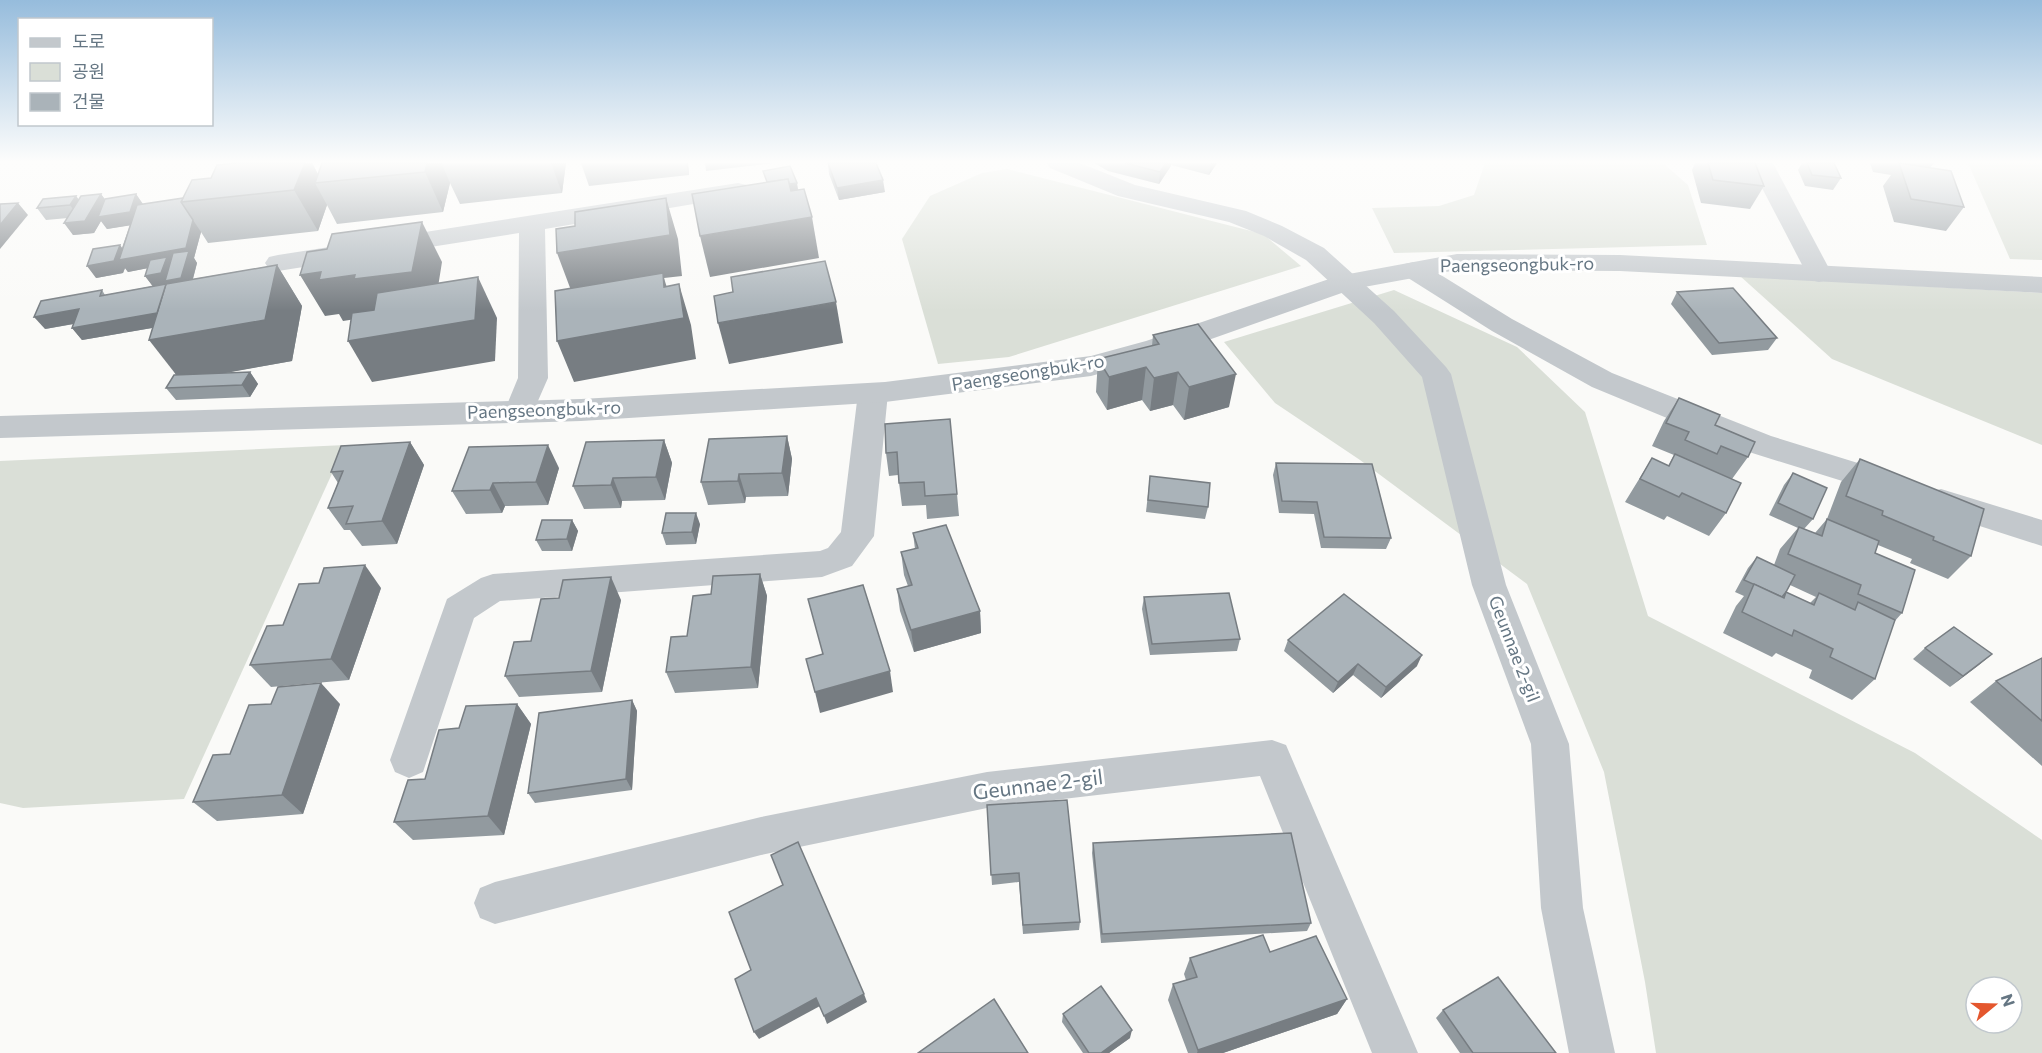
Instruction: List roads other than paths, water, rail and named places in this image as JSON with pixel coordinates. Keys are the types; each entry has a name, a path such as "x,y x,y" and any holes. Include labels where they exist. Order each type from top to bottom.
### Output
{"street":[{"path":"278,263 599,212"},
{"name":"Geunnae 2-gil","path":"1220,212 1255,223 1315,254 1384,317 1436,374 1489,585 1550,744 1562,908 1592,1053"},
{"path":"1787,212 1819,274"},
{"path":"519,412 533,378 532,223"},
{"name":"Paengseongbuk-ro","path":"0,427 519,412 873,393 1091,366 1156,348 1348,282 1457,262 1620,263 2042,285"},
{"path":"1414,270 1502,325 1602,381 1760,444 2042,533"},
{"path":"410,760 459,609 493,588 822,564 840,557 857,536 873,393"},
{"name":"Geunnae 2-gil","path":"495,903 761,837 987,790 1272,757 1393,1053"}]}
